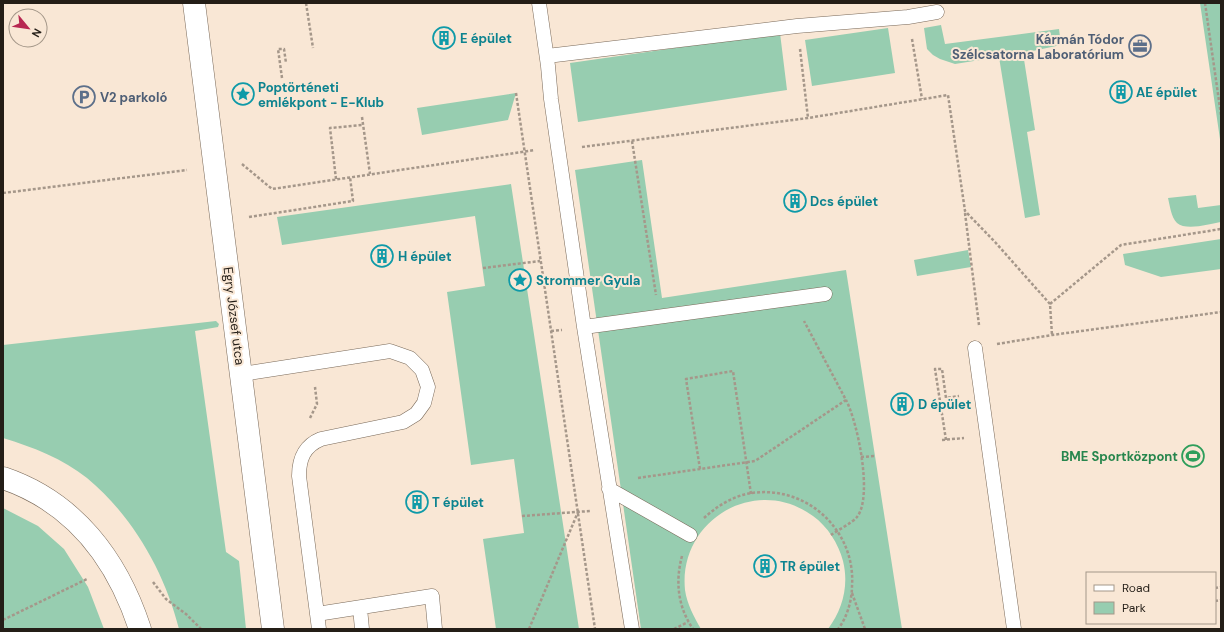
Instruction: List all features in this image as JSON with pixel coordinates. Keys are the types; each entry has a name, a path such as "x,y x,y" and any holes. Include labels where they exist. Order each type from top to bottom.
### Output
{"street":[{"name":"Egry József utca","path":"194,3 273,629"},
{"path":"3,478 18,483 42,495 62,509 91,537 122,585 140,629"}],"lane":[{"path":"539,3 547,56 551,99 584,327 608,486 632,629"},
{"path":"547,56 797,26 908,17 937,12"},
{"path":"584,327 825,294"},
{"path":"975,348 1014,629"},
{"path":"242,374 390,351 410,358 422,370 428,387 424,403 416,414 404,422 321,439 313,442 304,452 299,465 299,476 319,629"},
{"path":"608,486 690,535"},
{"path":"317,614 432,596 435,629"},
{"path":"360,608 362,629"}],"path":[{"path":"306,3 313,48"},
{"path":"1205,3 1221,115"},
{"path":"908,17 922,99"},
{"path":"282,78 278,50 284,49 286,63"},
{"path":"804,88 808,118"},
{"path":"516,93 595,629"},
{"path":"559,148 632,141 808,118 948,95 965,211 980,332"},
{"path":"362,117 370,174"},
{"path":"336,179 330,128 362,125"},
{"path":"632,141 659,317"},
{"path":"3,193 242,164 272,189 539,149"},
{"path":"277,213 353,201 350,177"},
{"path":"965,211 995,242 1050,304 1052,335"},
{"path":"1050,304 1121,245 1221,229"},
{"path":"483,268 540,261"},
{"path":"792,299 846,400 857,431 865,480 862,507 857,518 831,534"},
{"path":"990,346 1052,335 1221,312"},
{"path":"308,447 306,426 317,404 311,363"},
{"path":"957,439 944,440 935,369 942,368 946,398 981,394"},
{"path":"700,469 686,379 733,371 751,494"},
{"path":"608,486 700,469 755,461 846,400"},
{"path":"861,457 875,456"},
{"path":"693,629 688,622 681,605 678,588 678,569 683,551 690,535 701,521 714,509 729,501 751,494 763,493 780,494 797,498 812,506 826,517 838,530 846,544 853,576 852,593 848,610 838,629"},
{"path":"522,516 595,510"},
{"path":"529,629 578,512"},
{"path":"3,620 87,579"},
{"path":"153,582 166,599 186,614 201,629"},
{"path":"852,593 865,629"},
{"path":"674,629 688,622"}],"green space":[{"path":"1200,3 1221,3 1221,146"},
{"path":"941,25 945,44 1059,29 1061,45 1023,53 1035,130 1027,132 1040,215 1025,218 999,57 955,64 940,59 927,49 924,28"},
{"path":"888,28 895,73 812,86 805,40"},
{"path":"780,33 787,90 578,122 570,63"},
{"path":"516,93 508,120 422,135 417,108"},
{"path":"642,160 662,298 846,270 902,629 828,629 838,613 845,588 845,570 838,548 828,530 813,516 791,504 768,500 746,502 725,511 707,525 694,543 686,565 685,590 693,615 701,629 641,629 575,170"},
{"path":"511,184 579,629 496,629 483,539 524,533 514,459 471,465 447,292 485,286 475,216 282,245 277,217"},
{"path":"1196,195 1198,208 1221,205 1221,222 1192,227 1181,225 1175,221 1168,198"},
{"path":"1221,239 1221,269 1161,277 1125,265 1123,254"},
{"path":"968,250 971,267 917,276 914,260"},
{"path":"216,321 219,324 218,327 195,331 226,552 239,561 246,629 179,629 165,587 145,547 133,528 104,493 78,471 58,459 25,445 3,438 3,345"},
{"path":"3,508 38,526 64,549 88,587 104,629 3,629"}],"place":[{"name":"E épület","path":"444,38"},
{"name":"Kármán Tódor Szélcsatorna Laboratórium","path":"1140,46"},
{"name":"AE épület","path":"1121,92"},
{"name":"Poptörténeti emlékpont - E-Klub","path":"243,94"},
{"name":"V2 parkoló","path":"84,97"},
{"name":"Dcs épület","path":"795,201"},
{"name":"H épület","path":"382,256"},
{"name":"Strommer Gyula","path":"520,280"},
{"name":"D épület","path":"902,404"},
{"name":"BME Sportközpont","path":"1193,456"},
{"name":"T épület","path":"417,502"},
{"name":"TR épület","path":"765,566"}]}
